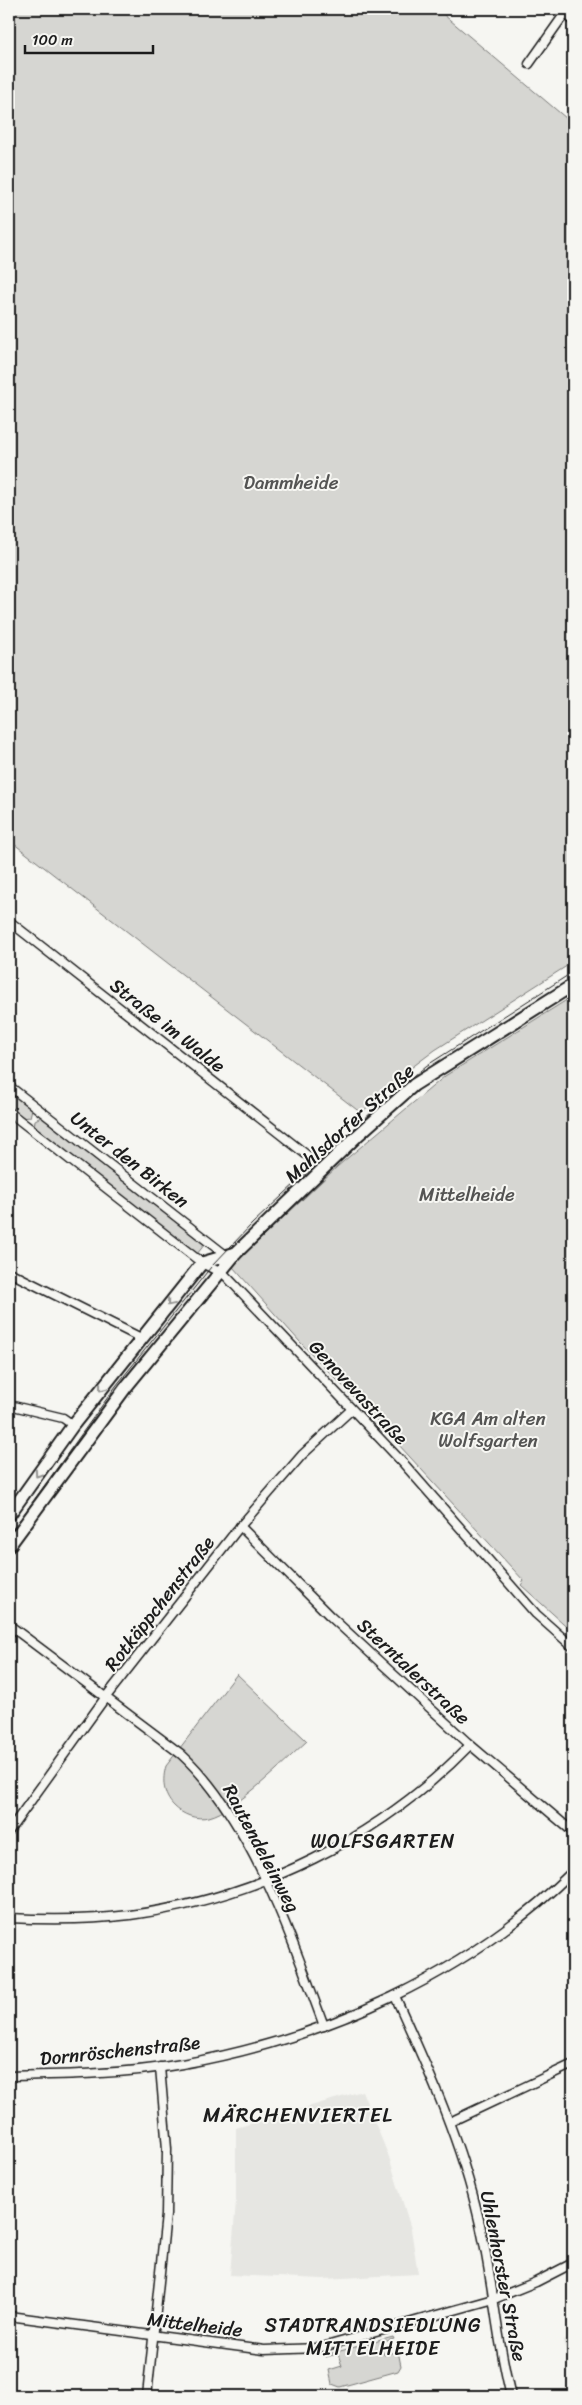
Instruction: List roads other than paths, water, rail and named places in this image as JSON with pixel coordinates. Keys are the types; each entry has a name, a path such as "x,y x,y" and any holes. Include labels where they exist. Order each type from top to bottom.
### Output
{"main road":[{"name":"Mahlsdorfer Straße","path":"9,1546 126,1387 231,1256 357,1136 414,1085 573,985"},
{"name":"Mahlsdorfer Straße","path":"202,1263 231,1256"},
{"path":"9,1515 73,1425 202,1263"}],"street":[{"path":"529,64 567,12"},
{"name":"Straße im Walde","path":"10,924 308,1156"},
{"name":"Unter den Birken","path":"9,1086 231,1256"},
{"name":"Unter den Birken","path":"9,1112 202,1263 220,1272"},
{"path":"9,1272 141,1338"},
{"name":"Genovevastraße","path":"220,1272 226,1275 417,1478 536,1614 573,1647"},
{"path":"9,1405 63,1418 73,1425"},
{"name":"Rotkäppchenstraße","path":"9,1831 105,1698 240,1526 302,1455 351,1410"},
{"name":"Sterntalerstraße","path":"240,1526 330,1616 470,1745 573,1832"},
{"name":"Rautendeleinweg","path":"9,1625 181,1754 205,1778 225,1805 265,1881 301,1962 324,2026"},
{"path":"9,1918 55,1920 130,1915 194,1902 265,1881 321,1856 376,1823 424,1788 470,1745"},
{"name":"Dornröschenstraße","path":"9,2076 160,2067 241,2051 324,2026 395,1996 471,1952 528,1910 573,1871"},
{"name":"Uhlenhorster Straße","path":"395,1996 430,2070 450,2122 479,2219 494,2299 500,2349 510,2396"},
{"path":"450,2122 573,2064"},
{"path":"147,2396 164,2240 167,2179 166,2123 160,2067"},
{"name":"Mittelheide","path":"9,2316 264,2350 318,2348 494,2299 573,2264"}],"tram line":[{"path":"9,1535 116,1386 211,1267 252,1224 374,1110 426,1066 573,972"}],"district":[{"name":"WOLFSGARTEN","path":"383,1841"},
{"name":"MÄRCHENVIERTEL","path":"298,2115"},
{"name":"STADTRANDSIEDLUNG MITTELHEIDE","path":"373,2336"}],"park label":[{"name":"Dammheide","path":"291,482"},
{"name":"KGA Am alten Wolfsgarten","path":"488,1429"}]}
